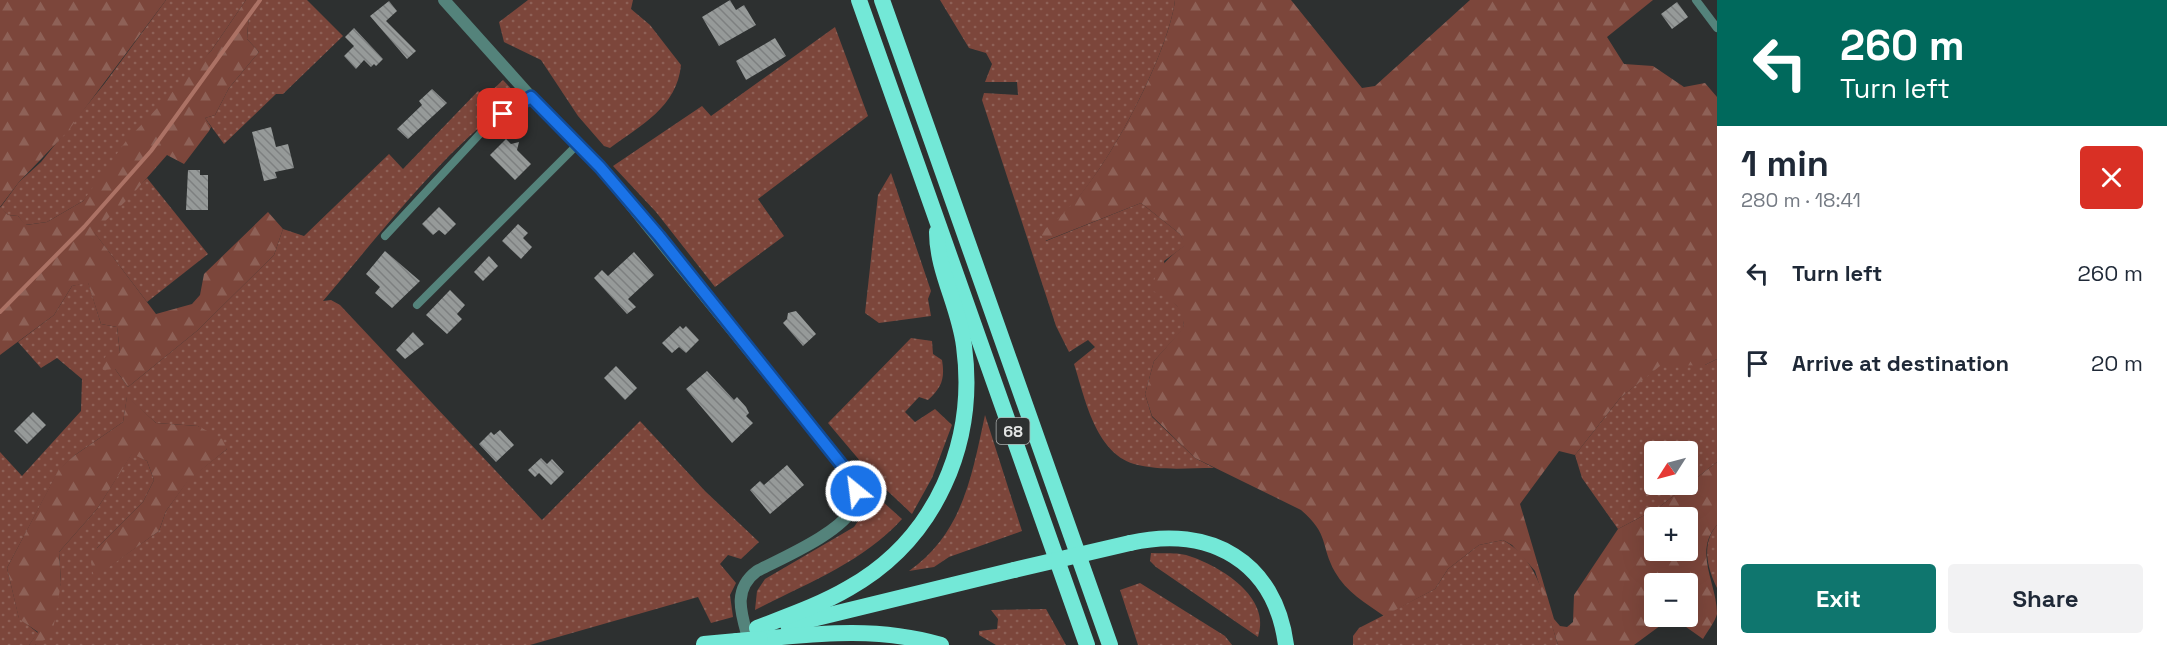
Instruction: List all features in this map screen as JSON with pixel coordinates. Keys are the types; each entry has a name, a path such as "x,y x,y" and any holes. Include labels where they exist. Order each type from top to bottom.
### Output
{"highway":[{"name":"68","path":"859,0 1087,645"},
{"name":"68","path":"882,0 1110,645"},
{"path":"750,637 836,595 875,571 921,525 949,477 964,423 967,380 960,323 937,253 937,219"},
{"path":"704,644 750,637 1130,543 1179,537 1214,545 1250,568 1275,603 1286,645"},
{"path":"1082,567 1102,596 1120,645"},
{"path":"1274,645 1277,626 1275,603"},
{"path":"750,637 865,632 907,637 940,645"}],"street":[{"path":"444,0 531,97 578,144 659,236 849,474 855,485 855,503 845,519 757,571 746,581 739,604 750,637"}],"lane":[{"path":"1696,0 1717,28"},
{"path":"385,236 490,123 531,97"},
{"path":"417,305 578,144"}],"green space":[{"path":"0,0 166,0 68,131 19,182 0,207"},
{"path":"166,0 246,0 211,51 83,201 47,222 25,225 18,216 8,215 0,208 19,182 41,162 105,83"},
{"path":"246,0 258,0 249,13 247,39 259,52 229,88 215,115 205,118 211,127 209,131 184,164 167,155 131,196 94,232 156,314 192,304 200,295 204,274 268,212 283,229 274,255 198,330 128,387 115,369 103,370 101,364 107,354 120,353 117,327 101,324 88,283 72,286 54,315 0,355 0,207 8,215 18,216 26,225 47,222 83,201 126,141 211,51"},
{"path":"258,0 307,0 343,36 283,94 276,94 224,144 205,118 215,115 229,88 259,52 247,39 249,13"},
{"path":"528,0 633,0 631,9 650,25 681,65 678,80 665,104 645,123 610,148 604,146 578,116 541,60 504,42 499,22"},
{"path":"940,0 1175,0 1170,25 1159,56 1104,163 1082,194 1060,218 1040,233 1046,241 1141,203 1180,234 1186,245 1164,261 1172,300 1183,313 1184,328 1154,361 1145,394 1152,417 1195,458 1214,468 1163,468 1134,464 1121,458 1101,436 1088,407 1074,364 1095,347 1088,340 1069,352 1056,326 982,100 984,93 1018,95 1017,82 985,82 992,64 986,53 969,48"},
{"path":"1175,0 1291,0 1362,88 1375,86 1470,0 1653,0 1607,37 1624,64 1653,66 1684,87 1705,83 1717,97 1717,359 1705,365 1660,366 1620,398 1575,455 1559,451 1520,504 1554,619 1560,626 1567,627 1573,622 1574,595 1618,529 1644,515 1644,561 1698,561 1698,507 1659,507 1675,495 1698,495 1698,477 1717,462 1717,525 1710,535 1706,557 1717,614 1703,639 1686,627 1698,627 1698,573 1644,573 1644,627 1658,627 1634,645 1558,645 1535,571 1512,545 1503,540 1479,545 1448,569 1435,589 1384,616 1357,597 1340,579 1330,563 1321,533 1301,510 1195,458 1152,416 1145,394 1154,361 1184,327 1178,307 1151,290 1156,275 1164,264 1185,245 1180,234 1141,203 1045,241 1039,232 1060,217 1081,194 1103,163 1124,128 1159,57 1170,25"},
{"path":"835,27 868,116 758,199 784,236 715,287 656,212 613,166 702,106 711,116"},
{"path":"503,80 518,96 464,141 414,193 323,301 331,300 340,305 542,520 640,421 705,491 759,542 741,559 728,555 720,564 736,583 730,595 733,617 711,623 698,597 530,645 35,645 44,638 61,583 59,552 97,509 132,453 147,461 154,480 143,502 97,548 94,577 159,531 166,511 188,480 227,449 198,426 156,423 127,397 123,422 75,455 59,470 7,568 19,618 38,633 29,645 0,645 0,452 22,476 81,411 82,379 57,358 41,368 18,342 54,315 72,286 88,282 101,324 117,327 120,353 115,369 128,387 198,330 274,255 283,229 304,236 389,154 403,169 478,91 486,96"},
{"path":"891,173 931,291 928,299 931,316 879,323 865,313 878,195"},
{"path":"147,178 208,254 147,302 93,231"},
{"path":"911,338 932,341 933,354 942,360 943,372 939,387 933,395 928,400 919,397 905,412 915,422 935,409 952,425 932,478 912,514 877,481 828,423"},
{"path":"1717,359 1717,462 1698,477 1698,441 1644,441 1644,495 1675,495 1659,507 1644,507 1644,515 1618,529 1582,478 1575,455 1620,398 1660,365 1705,365"},
{"path":"127,396 156,423 198,426 222,439 227,449 188,481 166,511 159,531 94,578 91,562 97,548 143,502 154,480 147,461 132,454 97,509 59,552 61,583 52,636 35,645 29,645 38,632 19,619 7,568 59,469 75,455 123,422"},
{"path":"985,415 1022,531 949,557 934,567 909,571 942,539 953,521 969,481"},
{"path":"872,492 902,519 852,560 755,610 757,591 765,579 854,527 869,505"},
{"path":"1717,525 1717,588 1708,564 1707,548"},
{"path":"1503,540 1516,549 1534,572 1558,645 1353,645 1353,636 1359,628 1435,589 1448,569 1479,545"},
{"path":"1151,553 1189,556 1228,575 1250,596 1257,609 1260,622 1258,637 1156,567 1150,561"},
{"path":"1140,583 1225,636 1232,645 1138,645 1120,590"},
{"path":"1046,609 1066,645 996,645 979,635 979,631 997,629 998,619 991,610"}],"building":[{"path":"730,0 736,10 744,5 756,25 719,46 702,17"},
{"path":"389,1 397,11 386,21 416,51 407,59 370,16"},
{"path":"1677,2 1688,17 1672,29 1661,14"},
{"path":"354,28 383,59 376,66 374,64 371,67 364,60 356,69 344,56 354,46 345,37"},
{"path":"775,38 786,56 746,80 736,61"},
{"path":"432,89 447,103 408,139 397,129 422,105 419,101"},
{"path":"271,127 276,147 288,144 294,168 275,172 277,178 264,181 252,132"},
{"path":"506,139 511,144 519,142 517,150 531,164 515,180 490,155"},
{"path":"188,170 200,170 200,175 208,175 208,210 186,210"},
{"path":"439,207 456,224 445,235 439,230 433,235 422,224"},
{"path":"518,224 528,233 523,238 532,247 521,259 502,241"},
{"path":"385,251 420,281 392,308 375,293 380,287 366,274"},
{"path":"634,252 654,275 628,299 636,307 627,314 594,278 602,270 608,276"},
{"path":"489,256 498,266 483,281 474,272"},
{"path":"450,290 465,305 457,314 462,319 447,334 426,315"},
{"path":"796,311 816,334 803,346 783,323 788,313"},
{"path":"680,326 683,329 686,326 699,340 686,353 679,347 672,353 662,343"},
{"path":"413,332 424,344 405,359 396,350"},
{"path":"616,366 637,388 625,400 604,378"},
{"path":"707,371 734,400 737,397 746,407 749,413 746,416 753,423 732,443 686,389"},
{"path":"33,412 46,425 27,444 14,431"},
{"path":"500,430 514,445 496,462 479,444 491,432 494,435"},
{"path":"541,458 547,464 552,459 564,472 551,485 539,473 535,477 528,470"},
{"path":"787,465 804,485 770,514 750,490 760,481 764,485"}],"waterway":[{"path":"0,312 84,227 151,151 260,0"}],"route":[{"path":"503,114 531,97 600,167 659,236 853,479 856,491"}]}
